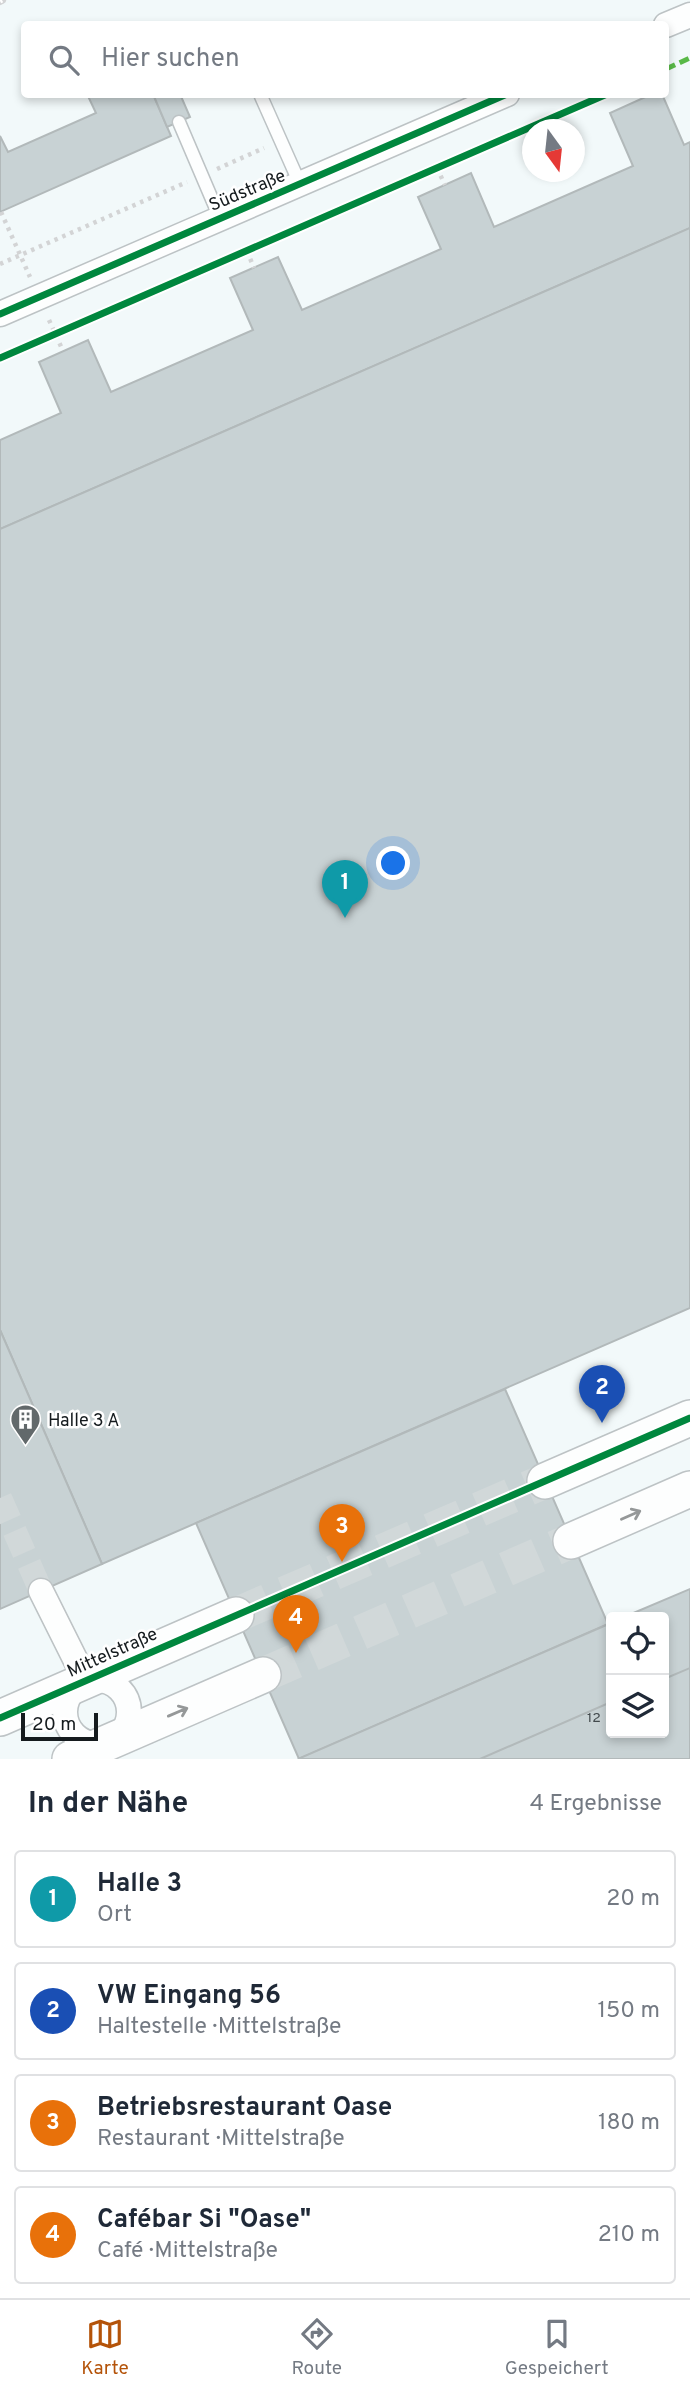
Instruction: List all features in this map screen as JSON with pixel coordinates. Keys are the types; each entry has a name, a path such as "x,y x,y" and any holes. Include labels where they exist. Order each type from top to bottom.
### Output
{"street":[{"path":"669,24 690,15"},
{"name":"Südstraße","path":"0,314 498,98"},
{"path":"545,1481 690,1418"},
{"path":"571,1541 690,1489"},
{"path":"41,1591 86,1681"},
{"name":"Mittelstraße","path":"0,1718 236,1615"},
{"path":"70,1759 262,1675"},
{"path":"106,1680 120,1687 128,1700 130,1717 122,1732 110,1741 93,1744 80,1739 68,1726 65,1711 69,1695 86,1681 106,1680"}],"lane":[{"path":"262,98 300,184"},
{"path":"179,122 220,218"}],"path":[{"path":"634,98 636,102"},
{"path":"0,264 281,141"},
{"path":"437,168 444,185"},
{"path":"247,251 254,268"}],"building":[{"path":"89,98 155,98 171,136 0,212 0,136 8,152 96,113"},
{"path":"155,98 182,98 190,117 167,127"},
{"path":"643,98 664,98 684,145 690,142 690,228 0,529 0,440 61,413 39,362 88,340 111,392 253,330 230,278 278,257 302,310 441,249 418,197 471,173 494,227 633,166 610,113"},
{"path":"690,228 690,1308 102,1564 0,1330 0,529"},
{"name":"Halle 3 A","path":"0,1330 102,1564 0,1609"},
{"path":"505,1389 606,1619 606,1625 299,1759 196,1523"},
{"path":"690,1589 690,1759 298,1759 606,1625 606,1738 669,1738 669,1612 636,1612"},
{"path":"690,1668 690,1759 480,1759 606,1704 606,1738 669,1738 669,1677"}],"tunnel":[{"path":"236,1615 545,1481"},
{"path":"0,1498 41,1591"},
{"path":"263,1675 571,1541"}],"marked path":[{"path":"669,68 690,58"}],"cycle path":[{"path":"0,314 498,98"},
{"path":"0,358 598,98"},
{"path":"0,1718 690,1418"}],"place":[{"name":"Halle 3","path":"345,918"},
{"name":"VW Eingang 56","path":"602,1423"},
{"name":"Halle 3 A","path":"25,1447"},
{"name":"Betriebsrestaurant Oase","path":"342,1562"},
{"name":"Cafébar Si \"Oase\"","path":"296,1653"}]}
